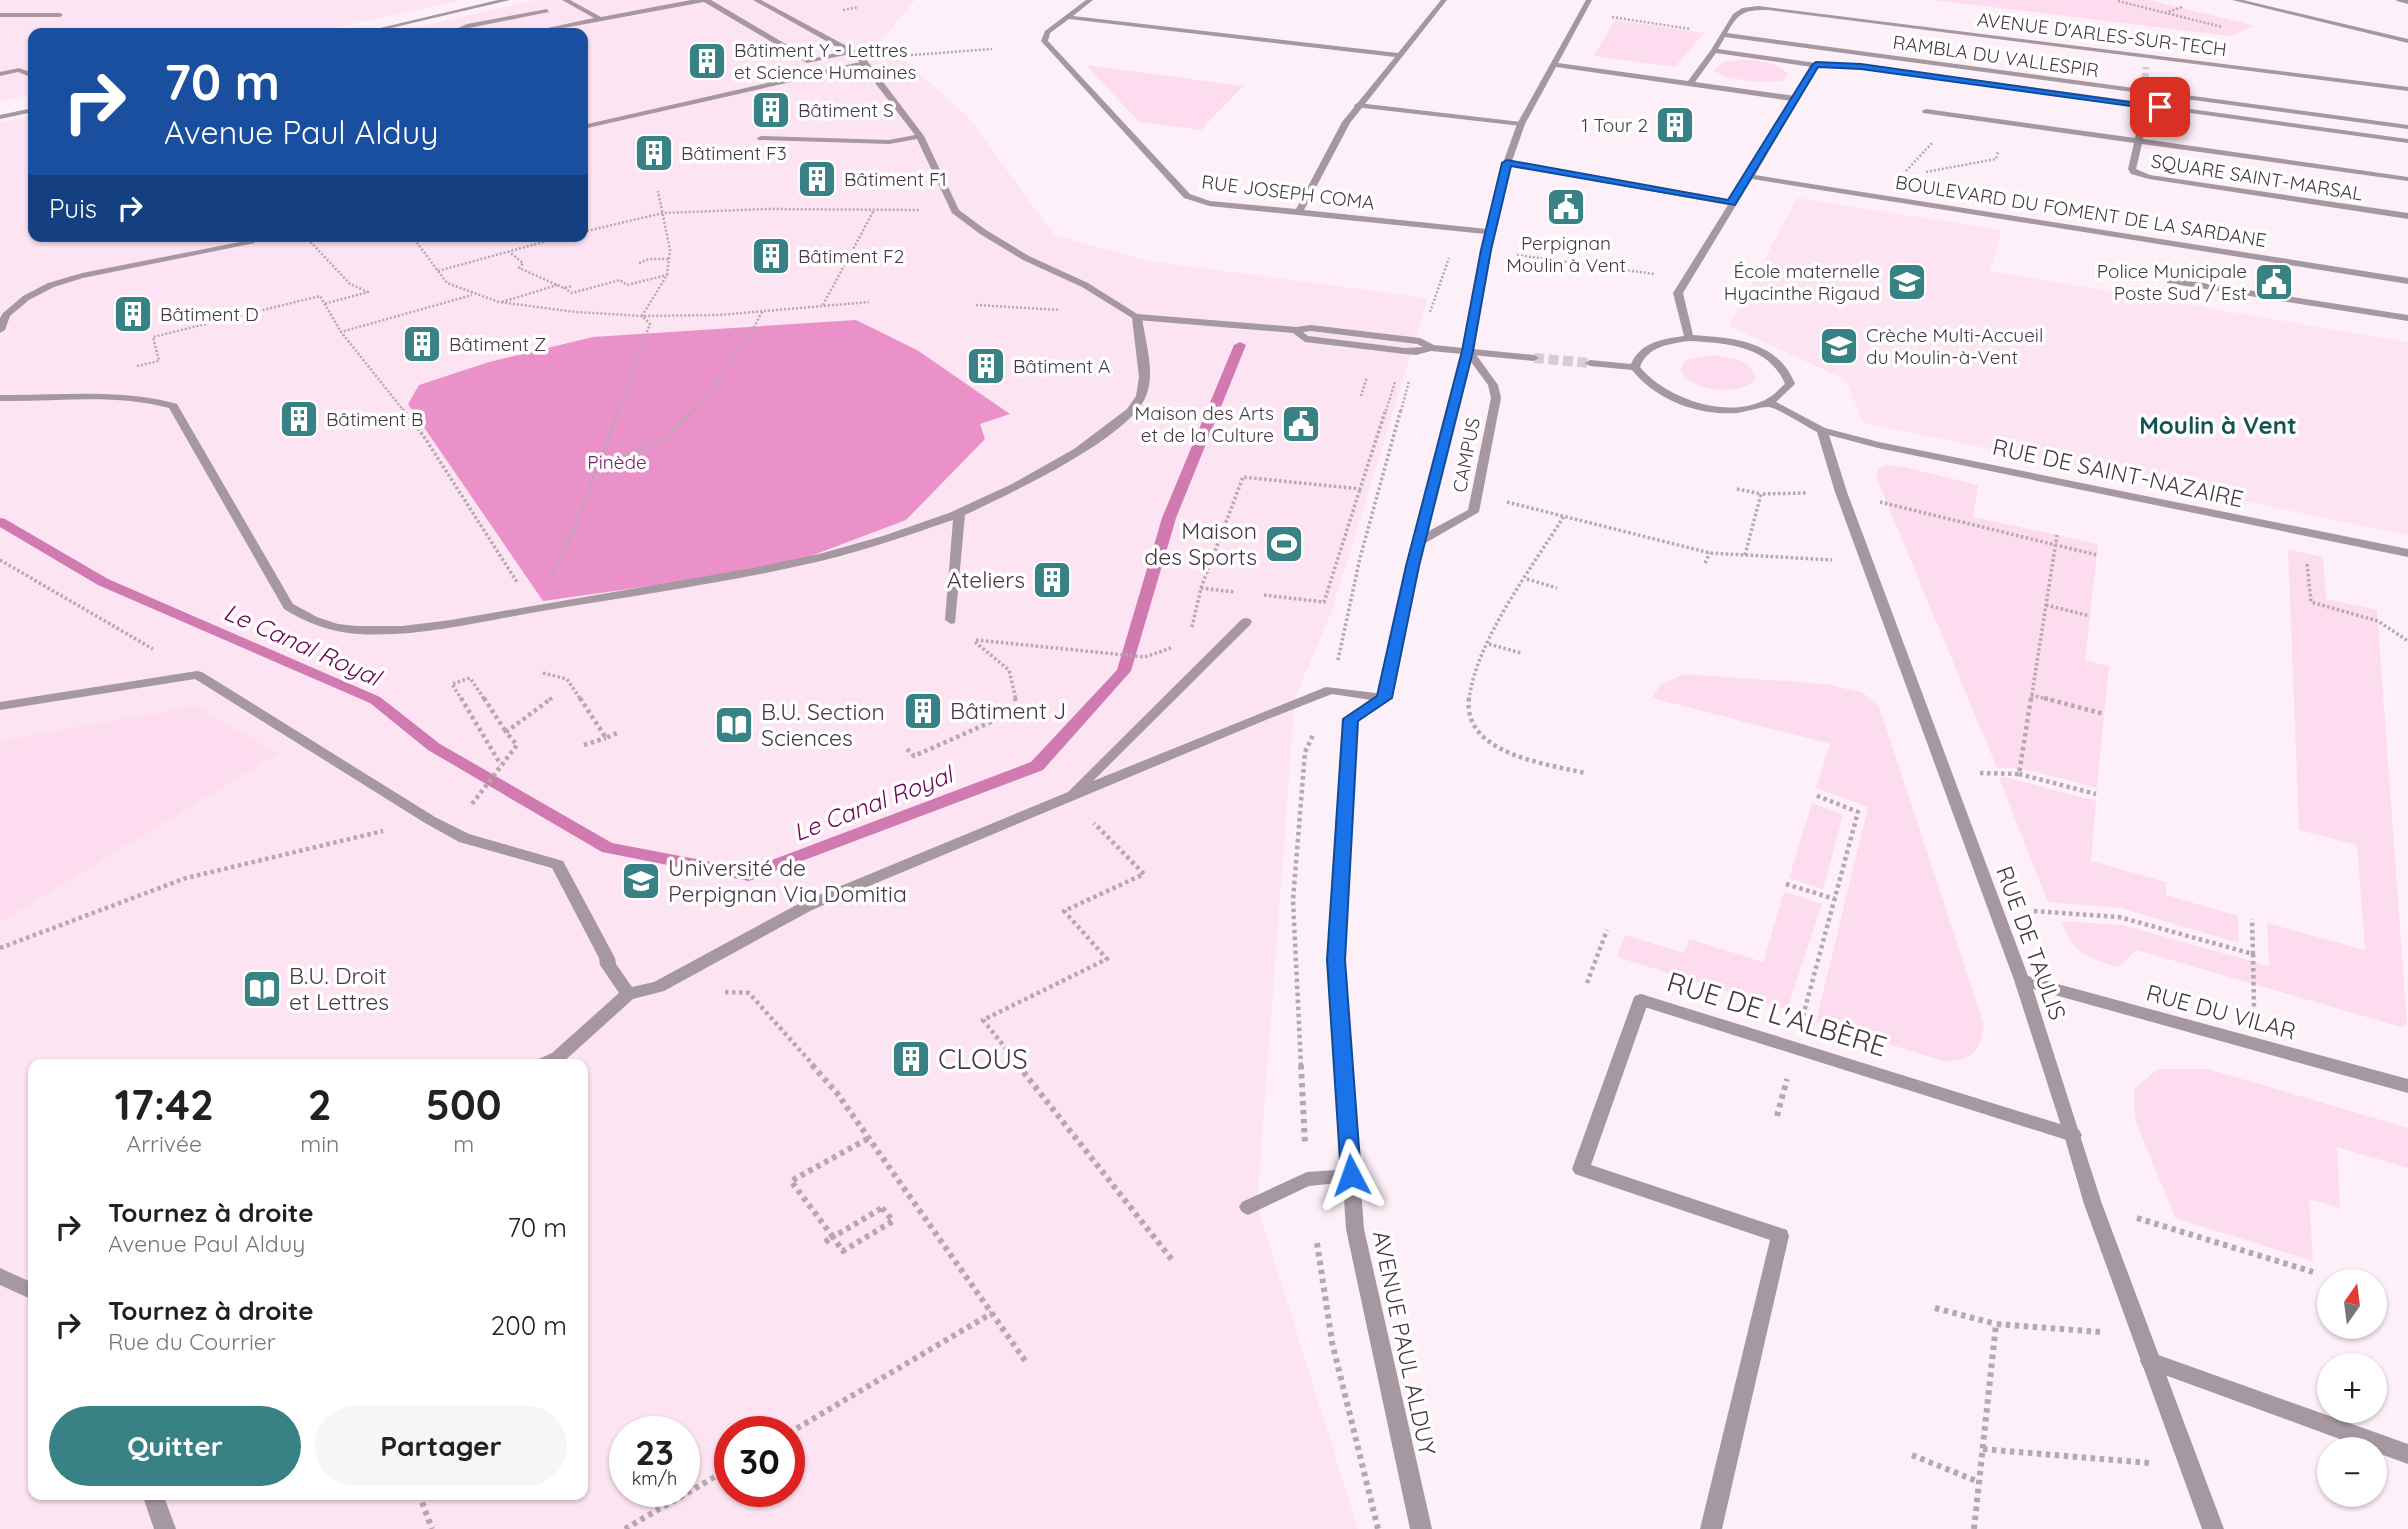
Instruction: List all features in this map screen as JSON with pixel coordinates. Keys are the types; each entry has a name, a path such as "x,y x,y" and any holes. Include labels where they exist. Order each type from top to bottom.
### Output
{"street":[{"path":"384,28 508,0"},
{"path":"565,0 600,19"},
{"path":"553,28 704,0 810,61 851,52"},
{"path":"756,0 851,52 864,63 920,136 956,211 983,232 1026,258 1085,285 1138,317 1296,330 1311,328 1420,341 1431,348"},
{"name":"RUE JOSEPH COMA","path":"1090,0 1047,32 1044,41 1187,196 1209,203 1490,232"},
{"path":"1298,213 1335,142 1358,105 1444,0"},
{"path":"556,1059 628,994 658,987 807,906 1331,690 1384,698 1418,542 1468,351 1486,250 1507,163 1521,124 1589,0"},
{"path":"2235,0 2408,41"},
{"path":"2399,0 2408,2"},
{"name":"AVENUE D'ARLES-SUR-TECH","path":"1723,34 1736,12 1746,8 1768,8 2408,89"},
{"path":"462,28 547,11"},
{"path":"0,15 60,15"},
{"path":"1067,17 1398,55"},
{"path":"1690,83 1723,34"},
{"name":"RAMBLA DU VALLESPIR","path":"1723,34 2408,127"},
{"name":"RAMBLA DU VALLESPIR","path":"1714,51 1816,65 1861,66 2408,141"},
{"path":"2146,56 2146,67"},
{"path":"588,126 864,63"},
{"path":"1552,64 1797,99"},
{"path":"1689,338 1678,293 1816,65"},
{"path":"0,74 19,70 28,74"},
{"path":"2141,119 2145,80"},
{"path":"1358,105 1521,124"},
{"name":"SQUARE SAINT-MARSAL","path":"1926,110 2140,137 2408,178"},
{"path":"0,117 28,111"},
{"path":"761,138 889,142 920,136"},
{"name":"SQUARE SAINT-MARSAL","path":"2140,137 2132,169 2133,172 2149,177 2408,216"},
{"path":"1507,163 1731,203"},
{"name":"BOULEVARD DU FOMENT DE LA SARDANE","path":"1748,176 2408,281"},
{"path":"0,330 6,315 26,298 51,285 82,276 250,242"},
{"path":"2170,281 2408,318"},
{"path":"0,398 125,396 155,400 173,407 288,606 312,621 357,630 384,629 442,624 779,568 856,550 959,512 1035,479 1119,421 1141,397 1145,369 1138,317"},
{"path":"1296,330 1306,339 1405,351 1416,352 1431,348 1534,358"},
{"path":"1689,338 1738,344 1760,351 1777,361 1788,372 1790,384 1784,394 1769,403 1724,409 1698,406 1654,390 1641,379 1635,368 1638,356 1666,341 1689,338"},
{"name":"CAMPUS","path":"1418,542 1473,512 1496,398 1493,385 1468,351"},
{"path":"1590,363 1635,368"},
{"path":"1769,403 1821,430"},
{"name":"RUE DE TAULIS","path":"1821,430 1841,492 2022,981 2093,1204 2213,1529"},
{"name":"RUE DE SAINT-NAZAIRE","path":"1821,430 1878,445 2408,553"},
{"path":"951,620 959,512"},
{"path":"1069,797 1246,622"},
{"path":"0,706 197,675 430,820 464,838 558,865 607,958 608,965 628,994"},
{"name":"AVENUE PAUL ALDUY","path":"1384,698 1351,719 1336,960 1355,1229 1421,1529"},
{"name":"RUE DU VILAR","path":"2022,981 2408,1086"},
{"name":"RUE DE L'ALBÈRE","path":"1711,1529 1780,1236 1581,1169 1642,1000 2073,1135"},
{"path":"1248,1207 1307,1179 1351,1175"},
{"path":"0,1276 28,1290"},
{"path":"2150,1361 2408,1454"},
{"path":"154,1500 165,1529"}],"path":[{"path":"2164,13 2182,7"},
{"path":"1606,16 1723,34"},
{"path":"900,56 992,49"},
{"path":"1924,172 1996,159 1999,149"},
{"path":"1876,196 1900,177 1912,175"},
{"path":"642,316 667,275 669,260 670,250 658,191"},
{"path":"588,231 663,213 767,209 956,211"},
{"path":"823,304 874,210"},
{"path":"311,242 350,284 368,292 324,304"},
{"path":"417,242 447,283 473,295 499,302 576,312 642,316 719,315 869,302"},
{"path":"439,271 542,242"},
{"path":"1486,250 1686,279"},
{"path":"507,251 523,263 519,268 572,293 620,280 627,285 667,275"},
{"path":"639,263 649,259 669,260"},
{"path":"499,302 558,285"},
{"path":"564,288 572,286"},
{"path":"341,332 473,295"},
{"path":"133,367 159,361 153,337 320,296 341,332 424,435 521,588 520,611"},
{"path":"976,305 1070,311"},
{"path":"595,471 667,437 713,389 748,340 763,310"},
{"path":"537,608 576,524 650,324 642,316"},
{"path":"1256,594 1324,602 1405,351"},
{"path":"1220,647 1189,642 1200,588 1243,477 1360,489"},
{"path":"1737,489 1761,494 1841,492 2097,555"},
{"path":"1476,494 1710,553 1867,562"},
{"path":"1745,555 1761,494"},
{"path":"1564,516 1489,644 1472,681 1468,703 1473,723 1490,743 1519,755 1585,773"},
{"path":"2303,532 2311,602 2378,621 2408,641"},
{"path":"2019,774 2057,535"},
{"path":"1704,563 1710,553"},
{"path":"0,560 197,675"},
{"path":"1527,579 1557,588"},
{"path":"1200,588 1242,593"},
{"path":"2046,605 2090,616"},
{"path":"907,749 914,756 1018,710 1009,670 971,639 1146,657"},
{"path":"1489,644 1521,653"},
{"path":"543,673 567,679 606,738"},
{"path":"465,813 517,745 470,678 452,684 501,765"},
{"path":"2031,695 2104,714"},
{"path":"506,732 552,698"},
{"path":"584,745 617,733"},
{"path":"1944,771 2019,774 2096,794"},
{"path":"1777,1116 1858,812 1815,795"},
{"path":"1069,797 1144,874 1064,911 1107,959 983,1020 1173,1261"},
{"path":"0,948 186,878 430,820"},
{"path":"1786,884 1835,900"},
{"path":"1994,909 2119,917 2253,954"},
{"path":"2252,919 2254,1045"},
{"path":"1587,983 1607,930"},
{"path":"723,991 749,993 838,1093 1026,1362"},
{"path":"825,1242 837,1235 848,1228 859,1222 882,1208 893,1221 843,1251 836,1241 828,1231 791,1181 869,1138"},
{"path":"2093,1204 2314,1272"},
{"path":"1935,1308 1996,1324 2140,1335"},
{"path":"805,1424 992,1313"},
{"path":"1974,1529 1996,1324"},
{"path":"1983,1450 2189,1466"},
{"path":"1912,1455 1979,1482"},
{"path":"421,1500 432,1529"},
{"path":"625,1529 662,1507"}],"shaded area":[{"path":"0,0 463,0 334,28 28,28 28,95 0,101"},
{"name":"Université de Perpignan Via Domitia","path":"536,0 915,0 880,42 900,56 969,118 1054,235 1149,261 1428,298 1332,611 1295,698 1257,1205 1358,1529 0,1529 0,122 28,116 28,242 588,242 588,28 412,28"},
{"path":"1934,0 2149,0 2255,26 2230,36"},
{"path":"1615,20 1704,33 1675,67 1594,56"},
{"path":"1740,60 1772,64 1788,74 1784,80 1758,81 1727,77 1714,70 1724,62"},
{"path":"1086,65 1243,86 1201,130 1139,122"},
{"path":"1797,198 2002,230 1990,271 2408,342 2408,535 1863,423 1846,380 1729,326"},
{"path":"1715,355 1739,360 1748,365 1756,376 1754,382 1736,389 1714,389 1694,383 1680,370 1685,360"},
{"path":"1885,465 1978,485 1973,517 2098,544 2085,660 2109,666 2097,788 2020,768 1997,768 1877,479 1878,469"},
{"path":"2288,549 2323,557 2326,599 2377,610 2407,1024 2401,1027 2137,950 2118,967 2082,953 2071,941 2061,921 2122,925 2269,966 2267,923 2365,950 2357,845 2299,830"},
{"path":"1684,674 1826,684 1863,693 1879,706 1984,1025 1980,1042 1970,1056 1947,1062 1816,1022 1868,807 1816,788 1830,744 1652,698 1660,685"},
{"path":"196,706 277,754 0,922 0,741"},
{"path":"2004,777 2096,801 2091,861 2166,882 2166,895 2238,916 2239,943 2121,908 2048,902 1999,778"},
{"path":"1812,803 1843,815 1823,889 1789,878"},
{"path":"1784,892 1822,904 1787,1010 1617,957 1625,935 1684,953 1689,939 1763,962"},
{"path":"2158,1069 2208,1069 2408,1128 2408,1168 2337,1147 2340,1208 2309,1199 2313,1261 2175,1218 2135,1119 2134,1089"}],"green space":[{"name":"Pinède","path":"856,320 917,350 1010,414 980,424 985,439 906,520 779,568 543,601 408,404 419,385 489,362 593,337"}],"waterway":[{"name":"Le Canal Royal","path":"0,522 103,582 375,700 434,747 608,848 749,875 1037,766 1124,671 1169,518 1240,345"}],"tunnel":[{"path":"2145,80 2146,67"},
{"path":"2140,133 2142,119"},
{"path":"1534,358 1590,363"}],"place":[{"name":"Bâtiment Y - Lettres et Science Humaines","path":"707,61"},
{"name":"Bâtiment S","path":"771,110"},
{"name":"1 Tour 2","path":"1675,125"},
{"name":"Bâtiment F3","path":"654,153"},
{"name":"Bâtiment F1","path":"817,179"},
{"name":"Perpignan Moulin à Vent","path":"1566,207"},
{"name":"Bâtiment F2","path":"771,256"},
{"name":"École maternelle Hyacinthe Rigaud","path":"1907,282"},
{"name":"Police Municipale Poste Sud / Est","path":"2274,282"},
{"name":"Bâtiment D","path":"133,314"},
{"name":"Bâtiment Z","path":"422,344"},
{"name":"Crèche Multi-Accueil du Moulin-à-Vent","path":"1839,346"},
{"name":"Bâtiment A","path":"986,366"},
{"name":"Bâtiment B","path":"299,419"},
{"name":"Maison des Arts et de la Culture","path":"1301,424"},
{"name":"Maison des Sports","path":"1284,544"},
{"name":"Ateliers","path":"1052,580"},
{"name":"Bâtiment J","path":"923,711"},
{"name":"B.U. Section Sciences","path":"734,725"},
{"name":"Université de Perpignan Via Domitia","path":"641,881"},
{"name":"B.U. Droit et Lettres","path":"262,989"},
{"name":"CLOUS","path":"911,1059"}],"district":[{"name":"Moulin à Vent","path":"2218,426"}],"route":[{"path":"1351,1175 1336,960 1351,719 1384,698 1401,614 1468,351 1486,250 1507,163 1731,203 1816,65 1861,66 2160,107"}]}
